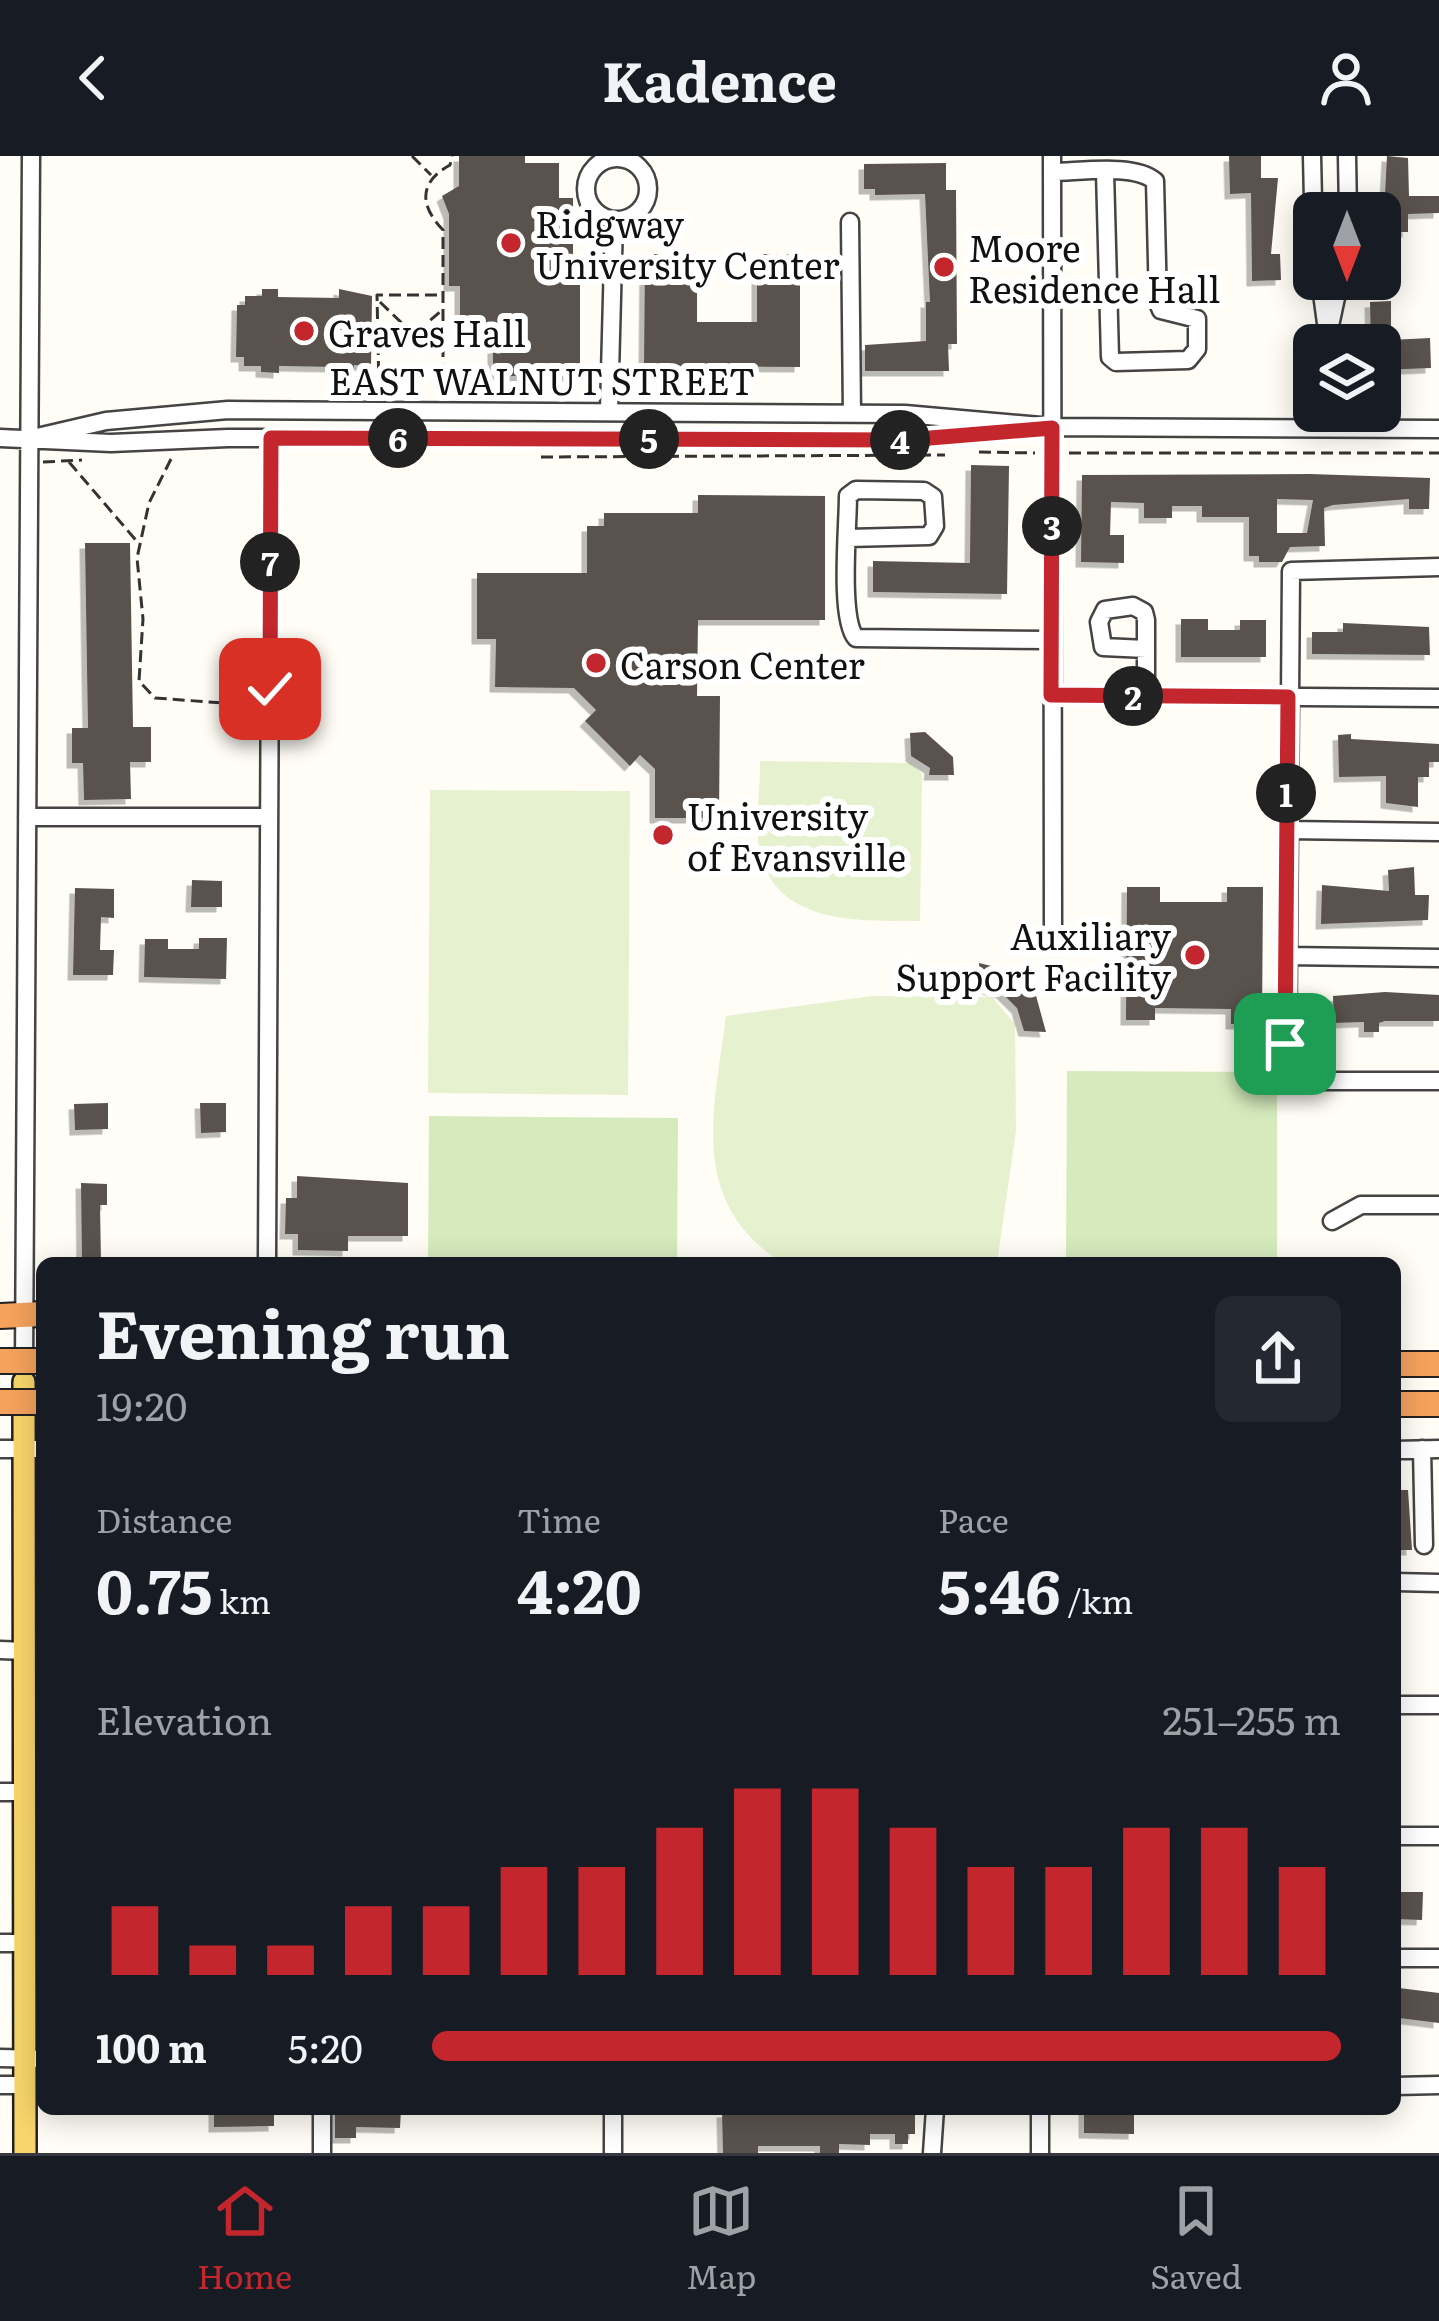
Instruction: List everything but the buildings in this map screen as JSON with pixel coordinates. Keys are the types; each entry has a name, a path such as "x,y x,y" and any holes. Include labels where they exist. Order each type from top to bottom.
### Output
{"highway":[{"path":"0,1361 36,1361"},
{"path":"1401,1364 1439,1364"},
{"path":"0,1402 36,1402"},
{"path":"1401,1404 1439,1404"}],"main road":[{"path":"24,1382 21,1449 32,1545 33,1623 25,1651 34,1844 34,1914 26,1943 33,2058 25,2085 25,2153"}],"street":[{"path":"24,1382 32,156"},
{"path":"1312,156 1313,192"},
{"path":"1347,156 1348,192"},
{"path":"1053,936 1052,164 1142,173 1155,181 1158,303 1161,310 1197,319 1197,350 1188,360 1116,362 1110,357 1105,172"},
{"path":"609,411 614,220"},
{"path":"850,222 852,414"},
{"name":"EAST WALNUT STREET","path":"33,438 106,421 229,410 852,414 1052,428"},
{"name":"EAST WALNUT STREET","path":"0,438 111,443 271,438 906,440 1052,428 1293,421"},
{"name":"EAST WALNUT STREET","path":"1401,426 1439,429"},
{"path":"267,1257 271,438"},
{"path":"848,538 929,536 935,526 933,497 924,491 850,492 848,538 848,625 856,638 1051,640"},
{"path":"1439,567 1291,571 1285,956 1287,1082 1439,1082"},
{"path":"1146,650 1147,696"},
{"path":"1051,695 1439,698"},
{"path":"27,817 269,817"},
{"path":"1286,830 1439,832"},
{"path":"1285,956 1439,958"},
{"path":"1332,1221 1361,1205 1439,1205"},
{"path":"1401,1450 1431,1449 1424,1545"},
{"path":"1401,1582 1439,1583"},
{"path":"0,1651 25,1651"},
{"path":"1401,1705 1439,1705"},
{"path":"0,1792 32,1794"},
{"path":"1401,1836 1439,1836"},
{"path":"0,1943 26,1943"},
{"path":"1401,1958 1439,1958"},
{"path":"0,2058 33,2058"},
{"path":"0,2085 25,2085"},
{"path":"1401,2086 1439,2085"},
{"path":"322,2115 322,2153"},
{"path":"613,2115 613,2153"},
{"path":"932,2153 935,2115"},
{"path":"1040,2115 1040,2153"}],"path":[{"path":"412,156 431,175"},
{"path":"443,394 442,230 428,214 424,193 431,175 450,164 452,156"},
{"path":"379,393 377,295 443,295"},
{"path":"390,311 402,295"},
{"path":"378,300 410,330"},
{"path":"419,330 443,309"},
{"path":"378,330 419,330 443,349"},
{"path":"1066,453 1439,453"},
{"path":"171,454 149,503 136,574 143,619 138,670 142,690 154,698 258,705"},
{"path":"68,460 140,544"}],"green space":[{"path":"760,761 911,763 922,774 920,921 822,914 781,891 767,872 759,846"},
{"path":"430,790 630,791 628,1095 428,1093"},
{"path":"872,996 992,997 1015,1024 1016,1131 998,1257 775,1257 752,1238 731,1212 719,1183 714,1152 716,1086 726,1016"},
{"path":"1067,1071 1277,1072 1277,1257 1066,1257"},
{"path":"429,1116 678,1118 677,1257 428,1257"}],"place":[{"name":"Ridgway University Center","path":"511,243"},
{"name":"Moore Residence Hall","path":"944,267"},
{"name":"Graves Hall","path":"304,331"},
{"name":"Carson Center","path":"596,663"},
{"name":"University of Evansville","path":"663,835"},
{"name":"Auxiliary Support Facility","path":"1195,955"}],"route":[{"path":"270,689 271,438 906,440 1052,428 1051,695 1288,697 1285,1044"}]}
